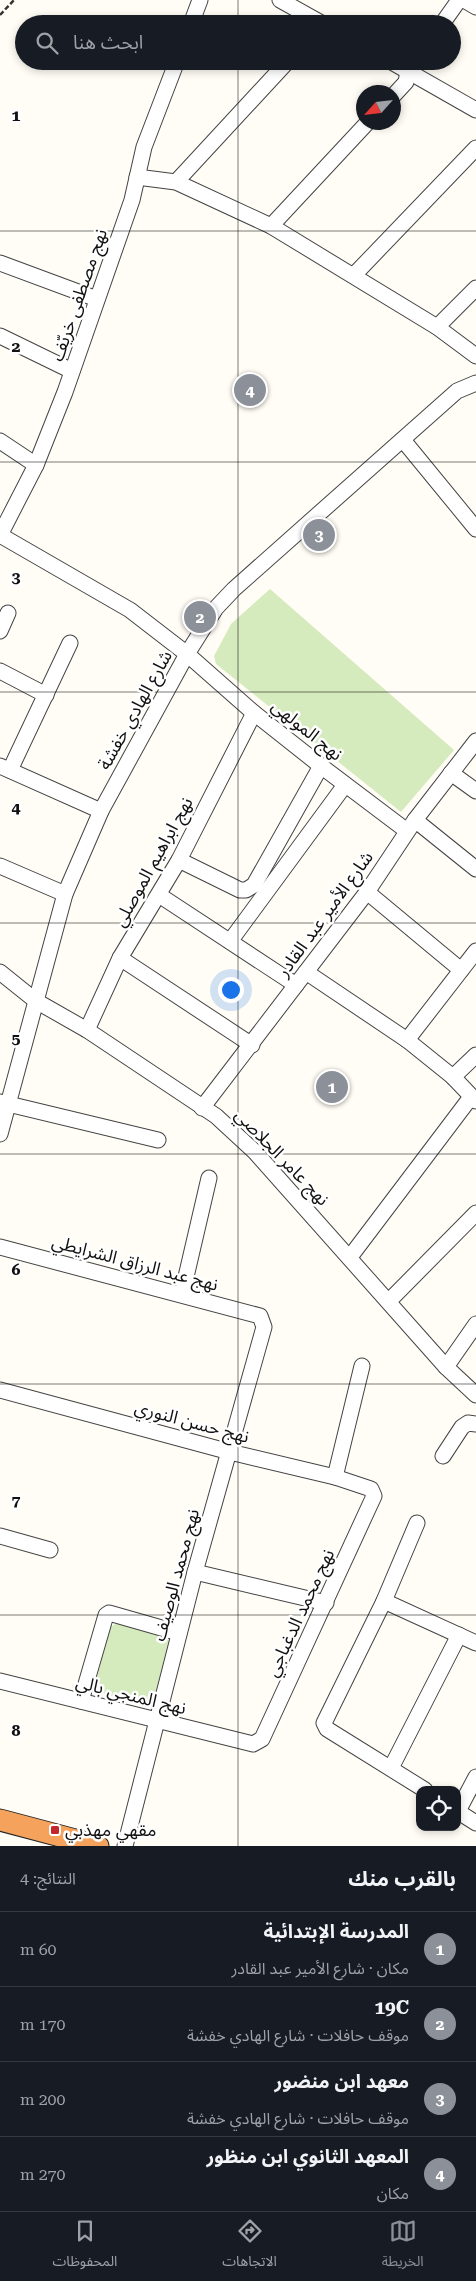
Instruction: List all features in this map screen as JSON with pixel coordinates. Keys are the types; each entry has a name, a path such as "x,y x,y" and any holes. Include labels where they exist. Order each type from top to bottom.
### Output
{"highway":[{"path":"0,1820 98,1846"}],"street":[{"path":"194,15 200,0"},
{"path":"280,0 307,15"},
{"path":"448,15 458,0"},
{"path":"464,0 476,7"},
{"name":"نهج مصطفى خريّف","path":"0,535 36,465 72,371 132,200 144,146 174,70"},
{"path":"176,182 280,70"},
{"path":"401,87 406,82 410,70"},
{"path":"417,70 476,110"},
{"path":"271,226 361,130"},
{"path":"354,275 476,148"},
{"path":"137,177 176,182 271,226 437,327 476,356"},
{"path":"0,263 97,299"},
{"path":"437,327 476,288"},
{"path":"0,336 72,371"},
{"name":"شارع الهادي خفشة","path":"0,1134 4,1103 36,1001 64,894 102,811 187,654 216,608 234,589 457,391 476,383"},
{"path":"403,440 476,529"},
{"path":"0,441 36,465"},
{"name":"نهج المولهي","path":"0,535 130,610 187,654 254,712 345,785 476,869"},
{"path":"0,631 8,613"},
{"path":"70,643 46,695 5,768 102,811"},
{"path":"0,672 46,695"},
{"name":"نهج ابراهيم الموصلي","path":"87,1030 120,958 179,860 254,712"},
{"name":"شارع الأمير عبد القادر","path":"202,1108 367,892 411,826 476,741"},
{"path":"179,860 240,890 246,890 254,885 321,766"},
{"path":"451,773 476,791"},
{"path":"231,940 345,785"},
{"path":"0,866 64,894"},
{"path":"367,892 461,970"},
{"path":"159,895 231,940 296,985"},
{"path":"406,1040 476,951"},
{"path":"120,958 252,1045"},
{"name":"نهج عامر الجلاصي","path":"0,972 36,1001 87,1030 216,1116 255,1152 446,1367 476,1395"},
{"path":"306,972 406,1040 454,1077 474,1099 350,1257"},
{"path":"454,1077 476,1055"},
{"path":"4,1103 158,1140"},
{"path":"182,1294 209,1178"},
{"path":"389,1301 476,1213"},
{"name":"نهج عبد الرزاق الشرايطي","path":"0,1246 260,1316"},
{"name":"نهج محمد الوصيف","path":"125,1846 195,1572 264,1327 264,1321 260,1316"},
{"path":"446,1367 476,1324"},
{"path":"335,1477 362,1366"},
{"name":"نهج حسن النوري","path":"0,1390 230,1452 335,1477 370,1489 373,1492"},
{"path":"443,1456 462,1427 468,1423 476,1424"},
{"name":"نهج محمد الدغباجي","path":"253,1744 262,1740 374,1496 373,1492"},
{"path":"417,1524 384,1601 324,1724 325,1727 419,1786"},
{"path":"0,1536 50,1550"},
{"path":"195,1572 326,1603"},
{"path":"384,1601 476,1644"},
{"path":"81,1701 106,1615 109,1613 179,1633"},
{"path":"392,1768 459,1636"},
{"name":"نهج المنجي بالي","path":"0,1681 253,1744"},
{"path":"461,1805 476,1777"},
{"path":"461,1813 476,1823"}],"path":[{"path":"0,15 14,0"}],"green space":[{"path":"270,589 454,750 401,812 216,664 214,656 231,624"},
{"path":"117,1623 171,1640 154,1697 142,1706 94,1690 109,1628"}],"place":[{"name":"المعهد الثانوي ابن منظور","path":"250,390"},
{"name":"معهد ابن منضور","path":"319,535"},
{"name":"19C","path":"200,617"},
{"name":"المدرسة الإبتدائية","path":"332,1087"},
{"name":"مقهي مهذبي","path":"55,1830"}]}
